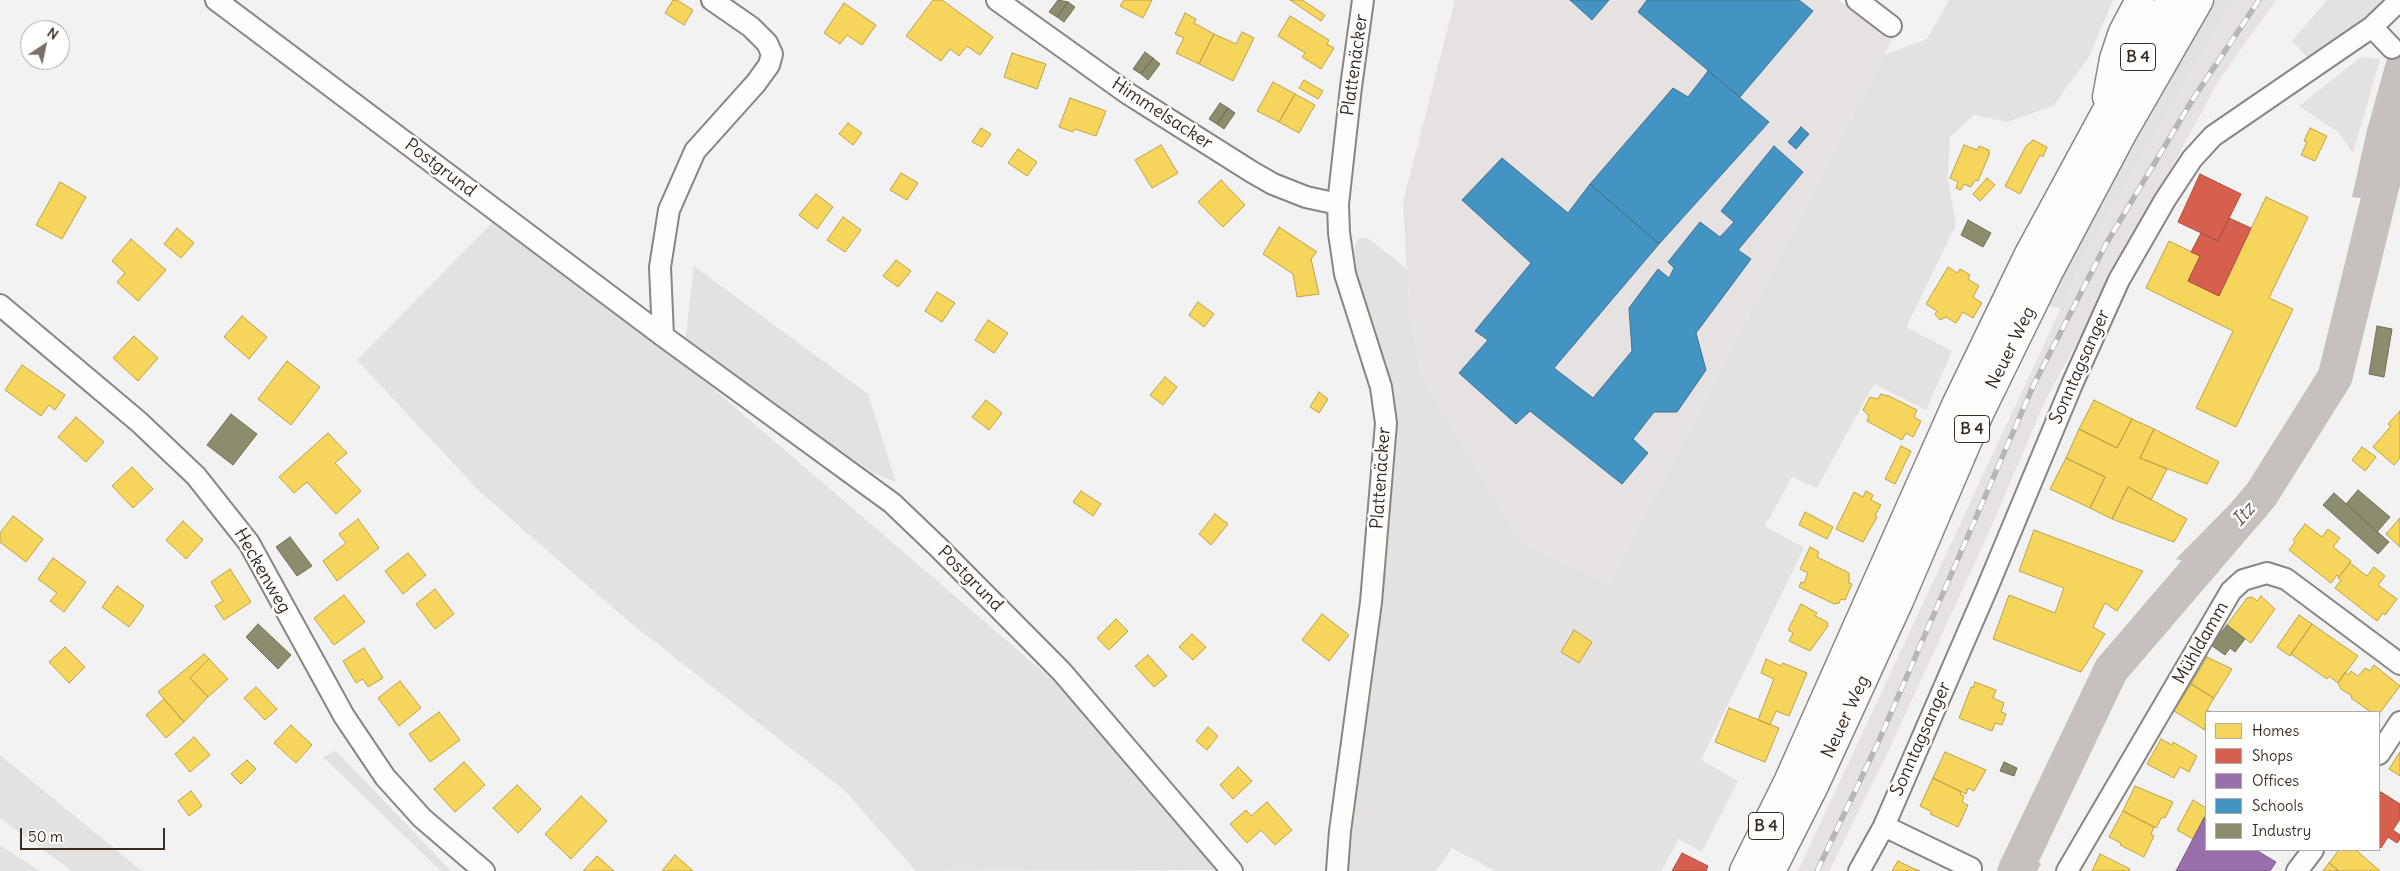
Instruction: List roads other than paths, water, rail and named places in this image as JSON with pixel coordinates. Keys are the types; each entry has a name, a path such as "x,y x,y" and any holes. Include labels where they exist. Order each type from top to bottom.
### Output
{"highway":[{"path":"2104,114 2114,59 2123,32 2140,0"},
{"name":"Neuer Weg","path":"1744,871 1788,782 1957,403 2028,256 2104,114 2171,0"},
{"name":"Neuer Weg","path":"1771,871 1814,786 1900,601 1979,414 2030,308 2123,132 2200,0"}],"street":[{"name":"Postgrund","path":"216,0 663,336 892,504 938,546 1062,672 1232,871"},
{"path":"663,336 660,266 669,210 695,151 756,83 769,65 772,54 767,43 751,27 712,0"},
{"name":"Himmelsacker","path":"997,0 1127,93 1272,184 1306,197 1338,204"},
{"name":"Plattenäcker","path":"1337,871 1340,831 1371,602 1386,424 1381,387 1345,274 1339,233 1338,204 1350,87 1363,0"},
{"path":"1857,0 1891,26"},
{"name":"Sonntagsanger","path":"1859,871 1884,826 1988,586 2077,373 2119,280 2165,200 2192,159 2213,136 2372,28 2400,0"},
{"path":"2372,28 2392,48"},
{"name":"Heckenweg","path":"0,304 139,422 196,476 249,543 344,716 384,777 422,818 484,871"},
{"name":"Mühldamm","path":"2067,871 2231,591 2243,580 2267,573 2286,579 2400,664"},
{"path":"2380,752 2400,722"},
{"path":"1884,826 1971,868"},
{"path":"2297,871 2312,851"}],"water":[{"path":"2400,43 2400,157 2383,201 2352,197 2367,130 2388,55"},
{"path":"2238,496 2259,518 2214,570 2176,559"},
{"path":"2014,843 2041,864 2037,871 1997,871"}],"waterway":[{"name":"Itz","path":"2015,871 2111,670 2261,495 2335,377 2395,132 2400,123"}],"railway":[{"path":"1817,871 1877,745 2034,384 2106,244 2193,99 2259,0"}]}
